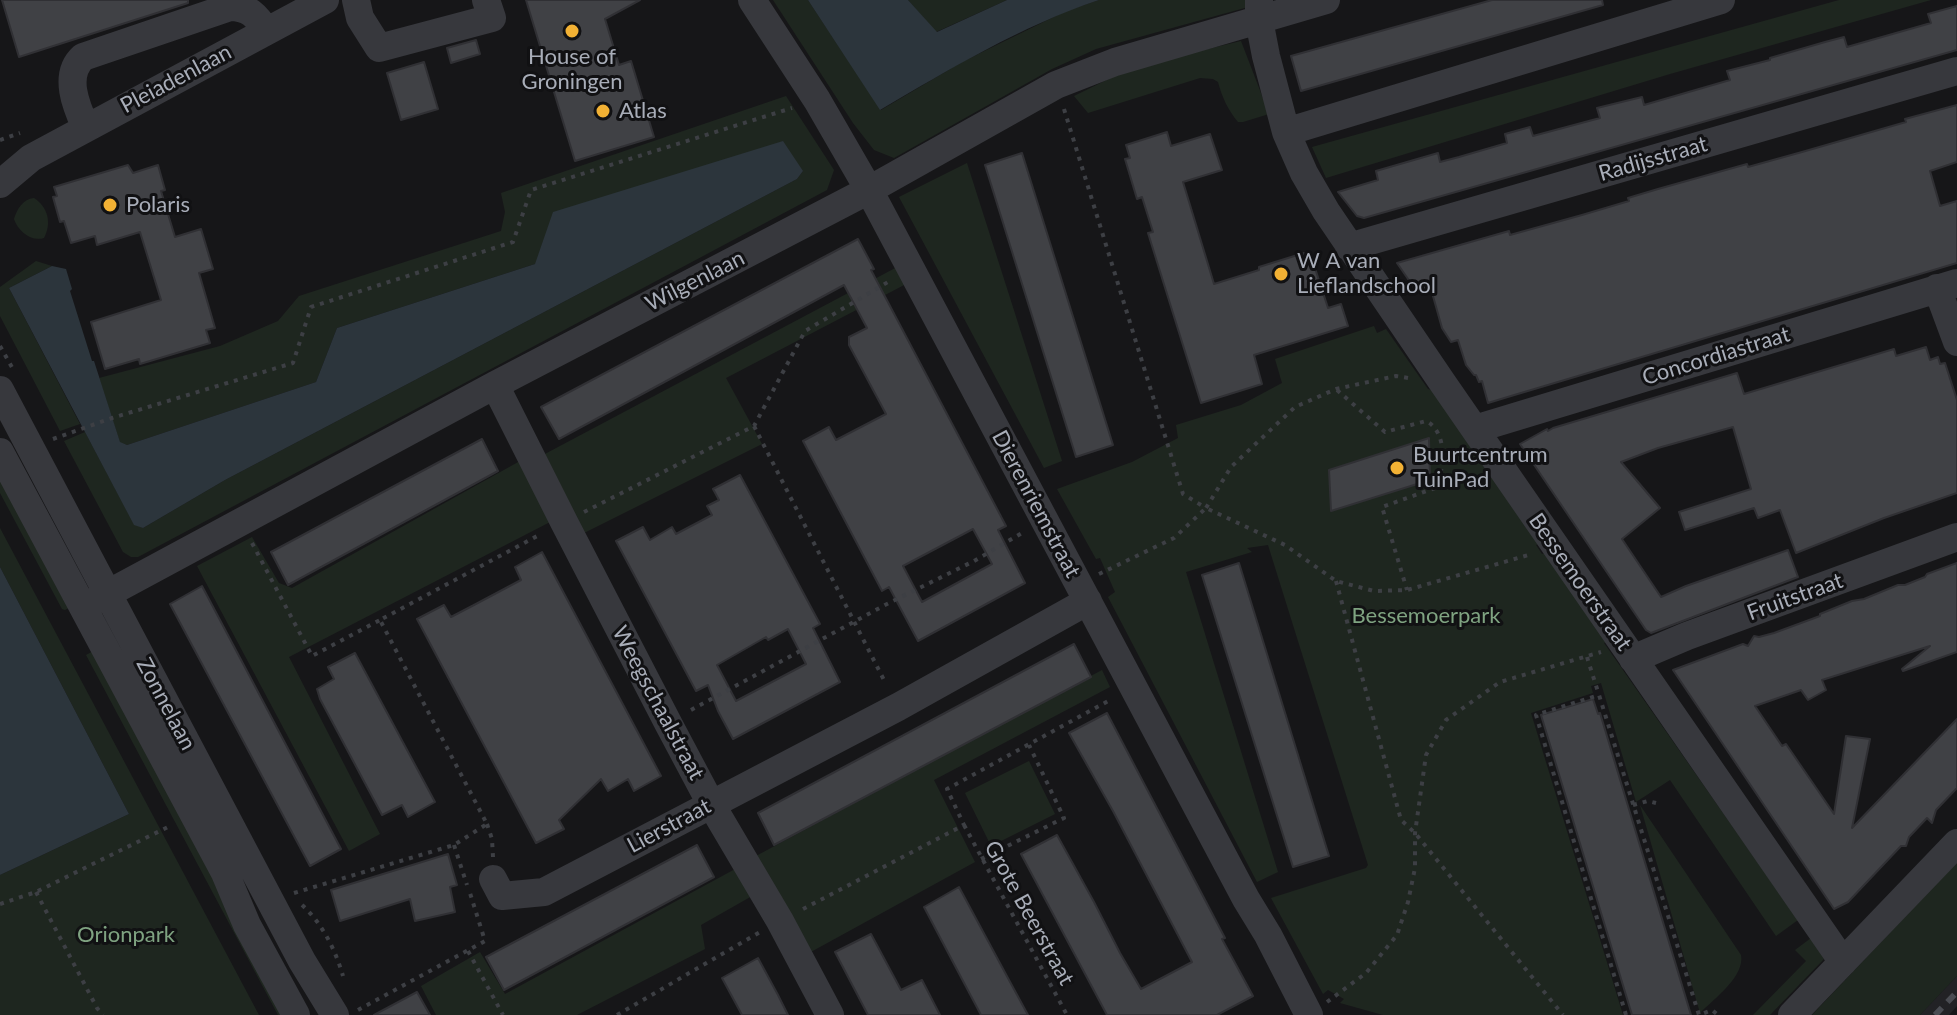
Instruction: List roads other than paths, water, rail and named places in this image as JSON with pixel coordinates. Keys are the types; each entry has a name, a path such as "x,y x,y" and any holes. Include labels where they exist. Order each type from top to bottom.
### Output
{"street":[{"name":"Pleiadenlaan","path":"0,184 31,158 325,0"},
{"path":"356,0 360,18 379,48 492,18 486,0"},
{"name":"Dierenriemstraat","path":"752,0 817,100 869,190 1134,688 1315,1011"},
{"name":"Wilgenlaan","path":"83,607 495,385 869,190 1056,85 1259,10 1326,0"},
{"path":"1286,132 1721,0"},
{"name":"Pleiadenlaan","path":"86,128 77,109 72,78 77,62 83,57 230,7 253,13 266,31"},
{"name":"Bessemoerstraat","path":"1259,10 1266,56 1286,132 1304,173 1349,247 1843,962"},
{"name":"Radijsstraat","path":"1349,247 1957,71"},
{"name":"Pleiadenlaan","path":"0,161 31,158"},
{"path":"1947,286 1957,342"},
{"name":"Concordiastraat","path":"1475,429 1947,286"},
{"name":"Weegschaalstraat","path":"495,385 711,804 780,921 830,1015"},
{"name":"Zonnelaan","path":"0,390 302,961 345,1013"},
{"name":"Zonnelaan","path":"0,452 225,873 247,925 296,1015"},
{"name":"Fruitstraat","path":"1628,651 1687,636 1957,537"},
{"name":"Lierstraat","path":"493,879 502,896 544,892 898,707 1083,592"},
{"path":"1792,1015 1957,843"}],"railway":[{"path":"1935,1015 1957,992"}],"place":[{"name":"House of Groningen","path":"572,31"},
{"name":"Atlas","path":"603,111"},
{"name":"Polaris","path":"110,205"},
{"name":"W A van Lieflandschool","path":"1281,274"},
{"name":"Buurtcentrum TuinPad","path":"1397,468"}],"park label":[{"name":"Bessemoerpark","path":"1426,616"},
{"name":"Orionpark","path":"126,935"}]}
